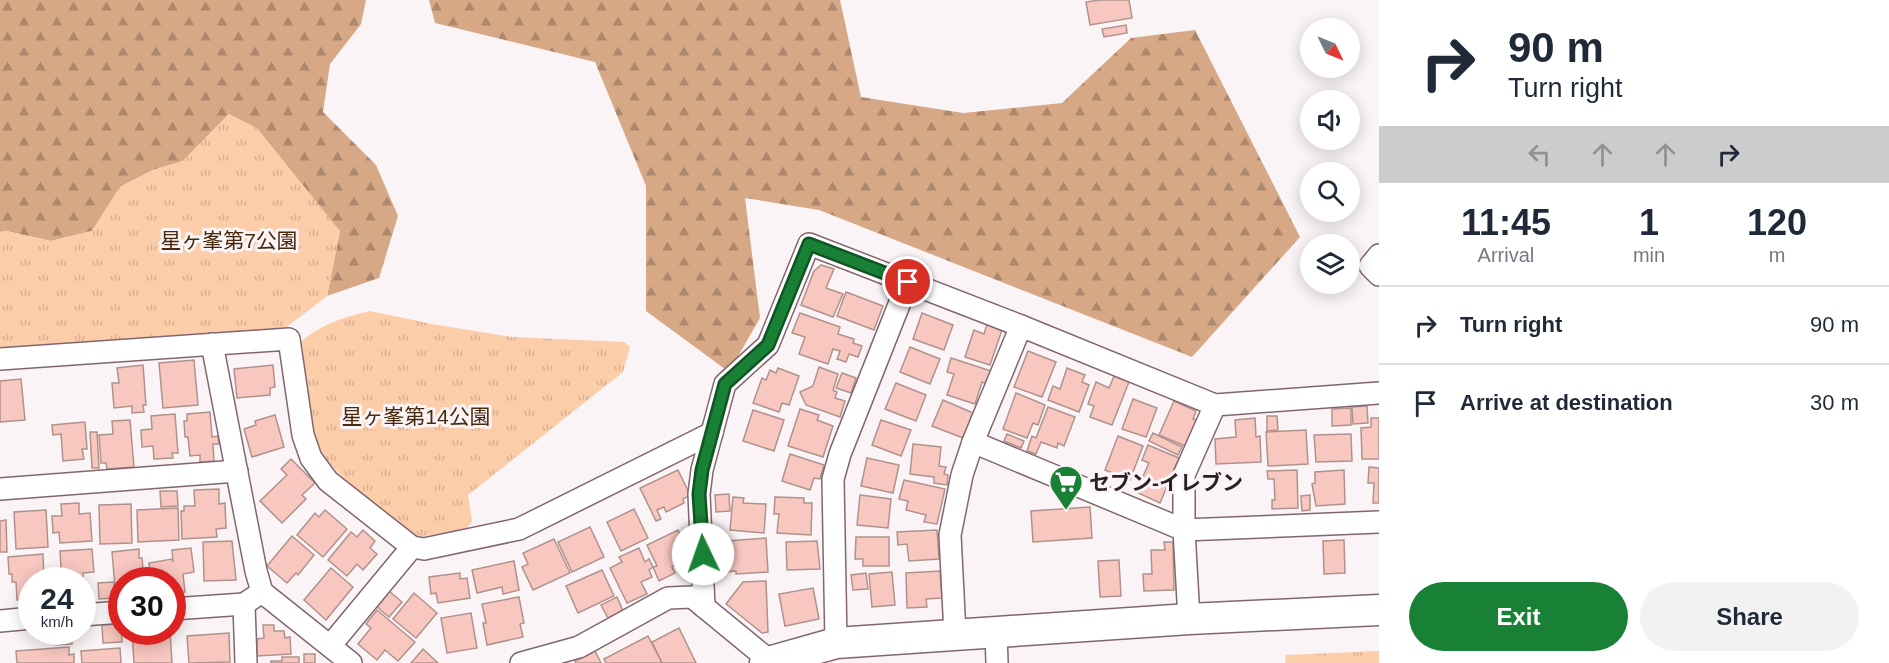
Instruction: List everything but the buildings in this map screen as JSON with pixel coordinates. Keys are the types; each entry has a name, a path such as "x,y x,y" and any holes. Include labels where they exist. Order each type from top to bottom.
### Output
{"street":[{"path":"704,607 699,494 702,470 725,384 768,345 809,244 1021,326 1215,405 1379,393"},
{"path":"1379,255 1370,266 1379,275"},
{"path":"836,643 833,479 840,454 908,282"},
{"path":"955,634 950,535 962,475 973,442 1021,326"},
{"path":"0,359 289,339 303,435 311,458 328,481 412,547 424,549 519,529 712,433"},
{"path":"212,345 262,592 351,663"},
{"path":"1189,619 1184,530 1184,476 1215,405"},
{"path":"973,442 1184,530 1379,522"},
{"path":"0,489 237,471"},
{"path":"330,646 412,547"},
{"path":"186,608 243,604 262,592"},
{"path":"521,663 579,647 668,598 692,597 767,662 836,643 1189,619 1379,610"},
{"path":"243,604 246,663"},
{"path":"0,621 18,619"},
{"path":"996,632 997,663"}],"green space":[{"path":"0,0 366,0 361,24 330,64 323,112 376,165 398,216 379,278 327,296 340,231 229,114 183,161 153,170 120,187 92,231 51,241 6,231 0,232"},
{"path":"429,0 840,0 861,97 963,113 1062,103 1131,38 1195,30 1300,237 1192,357 819,210 745,198 760,318 729,372 646,311 646,186 595,62 435,23"},
{"name":"星ヶ峯第7公園","path":"229,114 257,128 340,231 327,296 284,329 0,350 0,232 6,231 51,241 92,231 120,187 153,170 183,161"},
{"name":"星ヶ峯第14公園","path":"370,311 512,337 624,342 630,347 623,372 468,495 472,522 466,529 418,537 366,496 329,462 317,440 310,414 298,344 332,323"},
{"path":"1379,651 1379,663 1285,663 1286,655"}],"place":[{"name":"セブン-イレブン","path":"1066,511"}],"route":[{"path":"703,554 699,494 702,470 725,384 768,345 809,244 908,282"}]}
